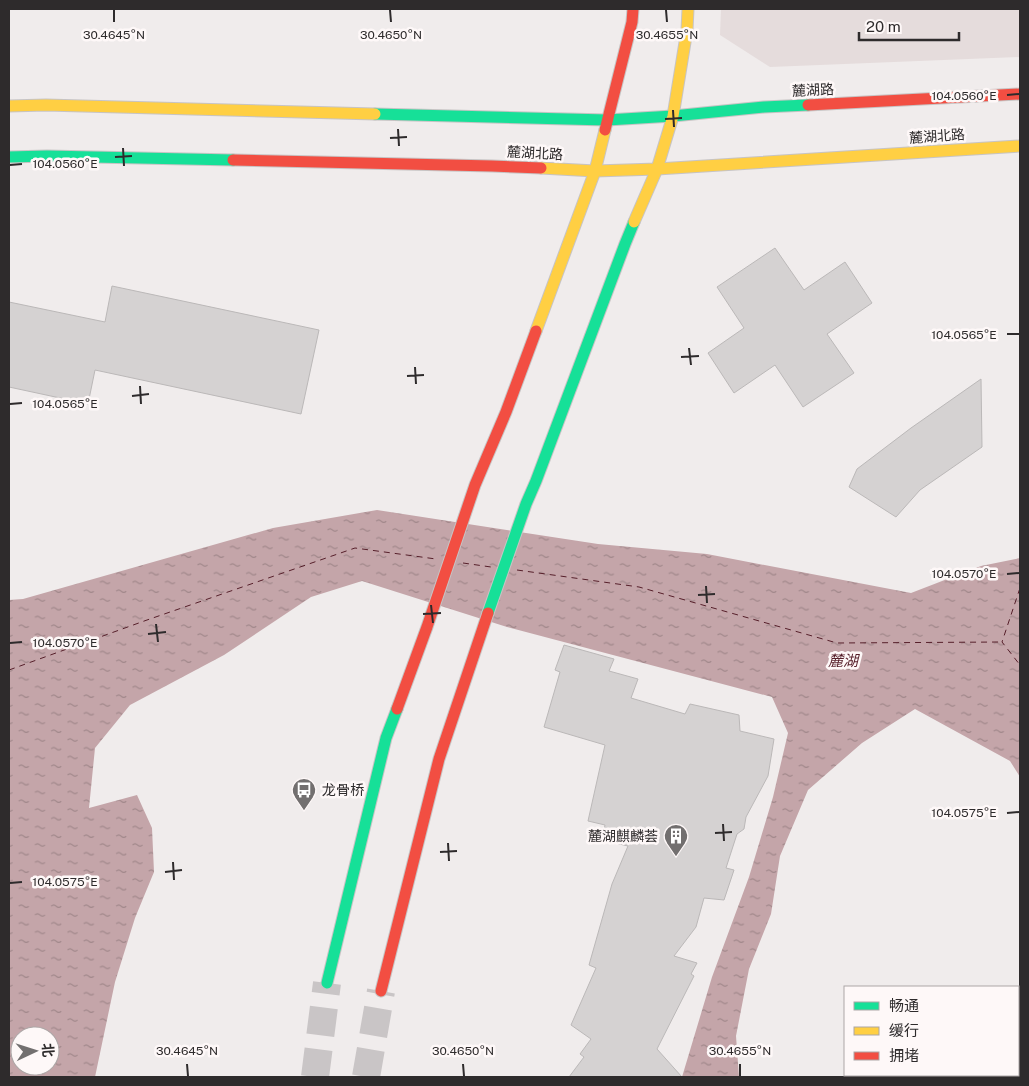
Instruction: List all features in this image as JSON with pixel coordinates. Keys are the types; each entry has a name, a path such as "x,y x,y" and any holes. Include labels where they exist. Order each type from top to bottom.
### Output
{"street":[{"path":"327,983 386,738 427,626 475,485 506,412 595,171 632,22 633,9"},
{"path":"382,990 439,759 476,646 526,504 625,244 657,169 673,116 687,30 688,9"},
{"name":"麓湖路","path":"9,106 46,105 607,120 764,107 1020,94"},
{"name":"麓湖北路","path":"9,157 47,156 492,166 595,171 657,169 1020,146"}],"shaded area":[{"path":"721,9 1020,9 1020,57 770,67 720,35"}],"water":[{"name":"麓湖","path":"377,510 598,544 707,554 911,593 981,566 1020,558 1020,777 1010,761 915,709 862,743 808,790 780,856 771,914 749,969 736,1036 739,1077 682,1077 712,977 749,877 773,797 788,733 772,697 507,627 362,581 311,597 224,655 130,705 95,748 89,808 137,795 152,828 154,872 135,918 115,982 95,1077 9,1077 9,600 23,599 273,528"}],"building":[{"path":"775,248 804,290 845,262 872,303 827,334 854,373 803,407 775,365 734,393 708,353 744,328 717,287"},
{"path":"112,286 319,330 301,414 95,370 88,404 9,387 9,302 105,322"},
{"path":"981,379 982,447 920,490 896,517 849,487 857,469"},
{"name":"麓湖麒麟荟","path":"564,645 614,659 609,671 638,679 631,698 685,714 690,704 739,715 740,731 774,739 768,776 746,817 744,829 737,834 726,868 734,870 724,900 704,898 696,927 674,956 697,963 691,974 694,976 657,1049 682,1077 569,1077 584,1057 580,1054 591,1039 571,1025 596,968 589,965 612,884 628,846 602,840 605,825 588,821 605,745 544,727 560,672 555,670"}],"ferry route":[{"path":"9,670 355,548 436,559"},
{"path":"463,563 491,567"},
{"path":"517,570 639,587 837,643 1002,642"},
{"path":"1020,588 1002,642 1020,665"}],"tunnel":[{"path":"315,1077 327,983"},
{"path":"366,1077 381,991"}],"traffic: fast":[{"path":"375,114 607,120 808,105"},
{"path":"9,157 47,156 233,160"},
{"path":"488,613 526,504 634,222"},
{"path":"327,983 386,738 397,709"}],"traffic: slow":[{"path":"634,222 657,169 673,116 687,30 688,9"},
{"path":"9,106 46,105 375,114"},
{"path":"536,331 595,171 605,130"},
{"path":"541,168 595,171 657,169 1020,146"}],"traffic: jam":[{"path":"605,130 632,22 633,9"},
{"path":"808,105 1020,94"},
{"path":"233,160 541,168"},
{"path":"397,709 475,485 506,412 536,331"},
{"path":"381,991 439,759 488,613"}],"place":[{"name":"龙骨桥","path":"304,811"},
{"name":"麓湖麒麟荟","path":"676,857"}]}
